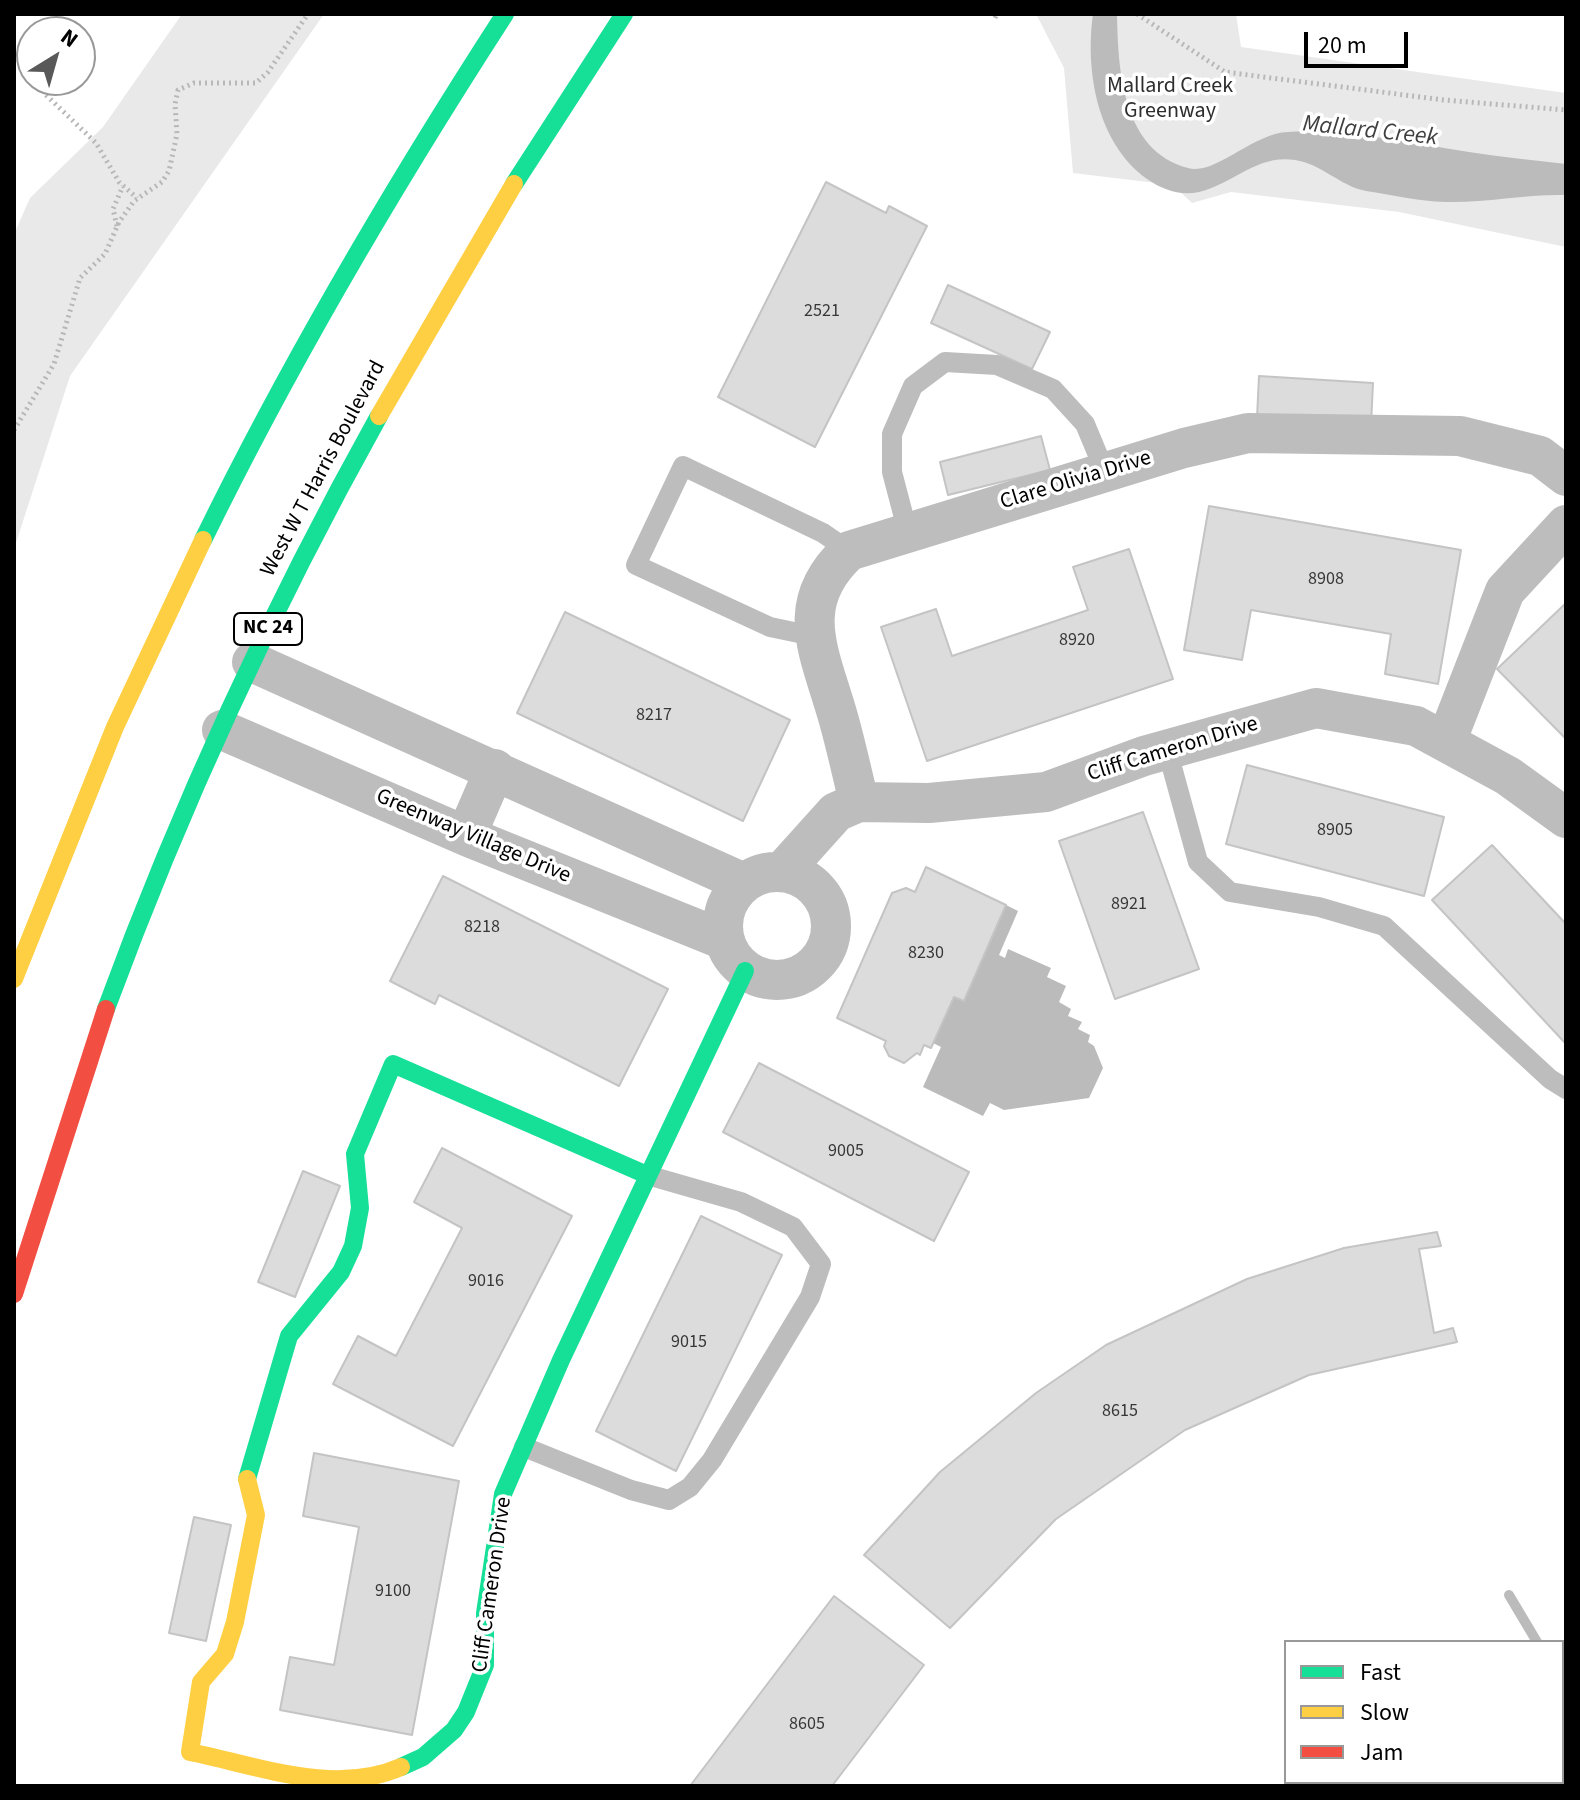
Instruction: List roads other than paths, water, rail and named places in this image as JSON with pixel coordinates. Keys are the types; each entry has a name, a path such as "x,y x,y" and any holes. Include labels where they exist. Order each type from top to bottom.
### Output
{"main road":[{"path":"14,979 67,842 197,546 359,246 428,130 505,14"},
{"name":"West W T Harris Boulevard","path":"14,1294 52,1168 142,916 252,662 332,501 457,274 624,14"},
{"name":"Cliff Cameron Drive","path":"647,1175 393,1064 355,1154 360,1208 353,1246 341,1272 289,1336 255,1451 247,1479 256,1515 235,1622 225,1654 201,1682 190,1752 323,1780 380,1776 423,1757 443,1741 466,1712 485,1665 485,1613 503,1494 647,1175 735,956"}],"street":[{"name":"Clare Olivia Drive","path":"849,551 1105,472 1248,433 1460,436 1540,456 1566,476"},
{"path":"1446,742 1505,591 1566,525"},
{"path":"782,872 836,812 859,802 839,718 813,636 814,608 827,571 849,551"},
{"path":"252,662 744,883 763,873 782,872 807,881 826,901 831,918 828,945 813,968 797,977 779,981 735,956"},
{"name":"Cliff Cameron Drive","path":"859,802 929,803 1046,792 1167,749 1316,708 1416,726 1508,776 1566,818"},
{"name":"Greenway Village Drive","path":"222,730 735,956"},
{"path":"466,836 495,769"},
{"name":"Cliff Cameron Drive","path":"735,956 723,919 729,899 744,883"}],"lane":[{"path":"908,533 892,472 892,434 913,386 945,362 997,365 1053,389 1085,424 1105,472"},
{"path":"813,636 770,627 636,565 683,466 823,533 849,551"},
{"path":"1167,749 1198,862 1230,892 1319,907 1384,926 1550,1079 1566,1089"},
{"path":"524,1447 631,1490 669,1500 690,1487 712,1460 810,1297 821,1264 793,1227 741,1202 647,1175"}],"waterway":[{"path":"1509,1595 1536,1640"}],"park label":[{"name":"Mallard Creek Greenway","path":"1170,100"}],"water label":[{"name":"Mallard Creek","path":"1370,132"}]}
